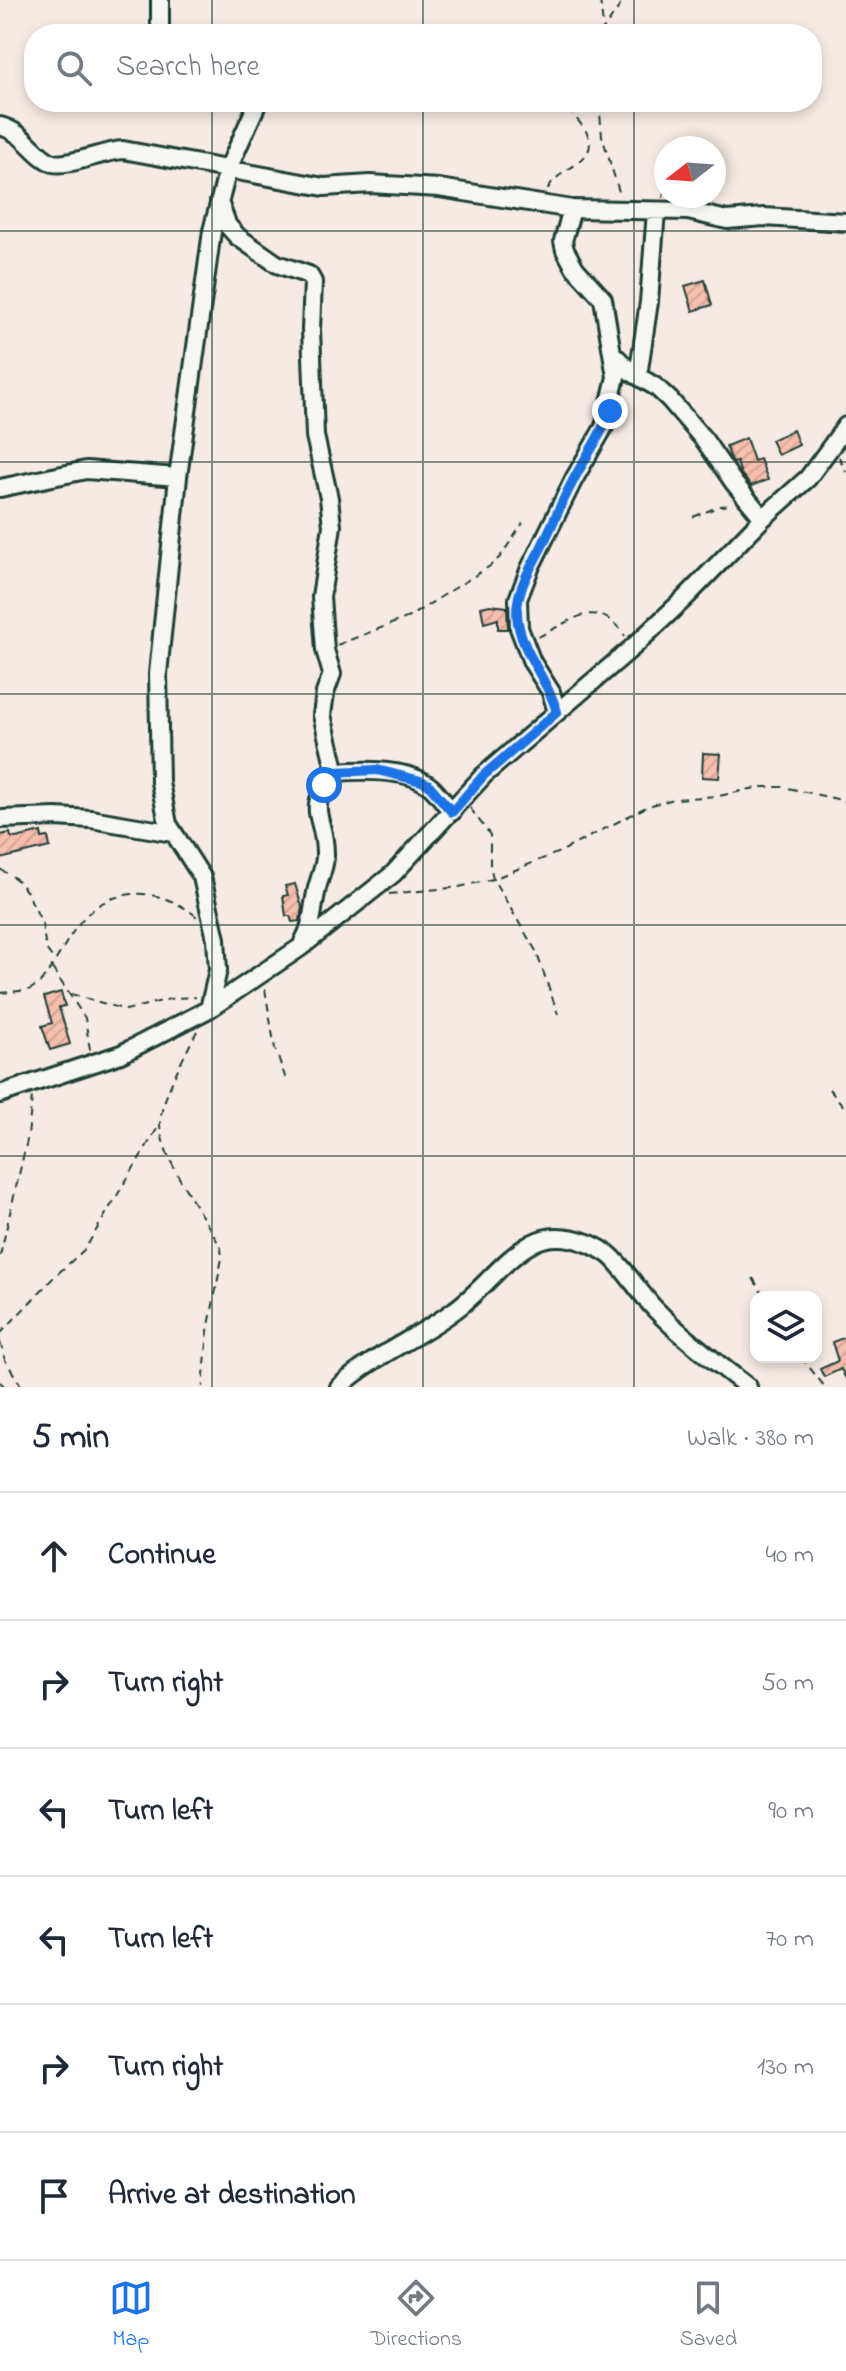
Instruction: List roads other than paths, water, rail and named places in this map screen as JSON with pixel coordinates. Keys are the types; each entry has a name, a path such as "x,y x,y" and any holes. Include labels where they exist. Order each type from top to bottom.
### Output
{"street":[{"path":"160,0 160,24"},
{"path":"211,1004 218,970 216,939 199,871 168,824 160,782 158,674 178,477 220,229 219,202 228,169 254,112"},
{"path":"0,126 16,133 53,163 64,164 123,150 324,187 370,184 439,188 572,209 688,211 727,220 764,217 846,222"},
{"path":"557,712 551,692 534,666 525,644 517,620 518,599 574,479 604,427 615,387 613,354 603,299 575,268 565,250 563,241 572,209"},
{"path":"638,376 649,302 656,211"},
{"path":"220,229 277,264 309,275 313,282 311,329 315,436 332,526 321,597 325,650 332,674 322,715 336,772"},
{"path":"613,354 670,400 763,518"},
{"path":"0,1094 121,1054 211,1004 301,947 393,874 484,775 633,647 685,598 763,518 808,478 846,426"},
{"path":"0,488 86,470 178,477"},
{"path":"301,947 313,921 315,895 325,860 324,832 316,812 317,800 336,772 377,770 421,781 456,806"},
{"path":"0,819 91,819 173,833"},
{"path":"339,1387 371,1361 394,1350 457,1309 532,1243 555,1236 572,1238 609,1254 656,1310 748,1387"}]}
